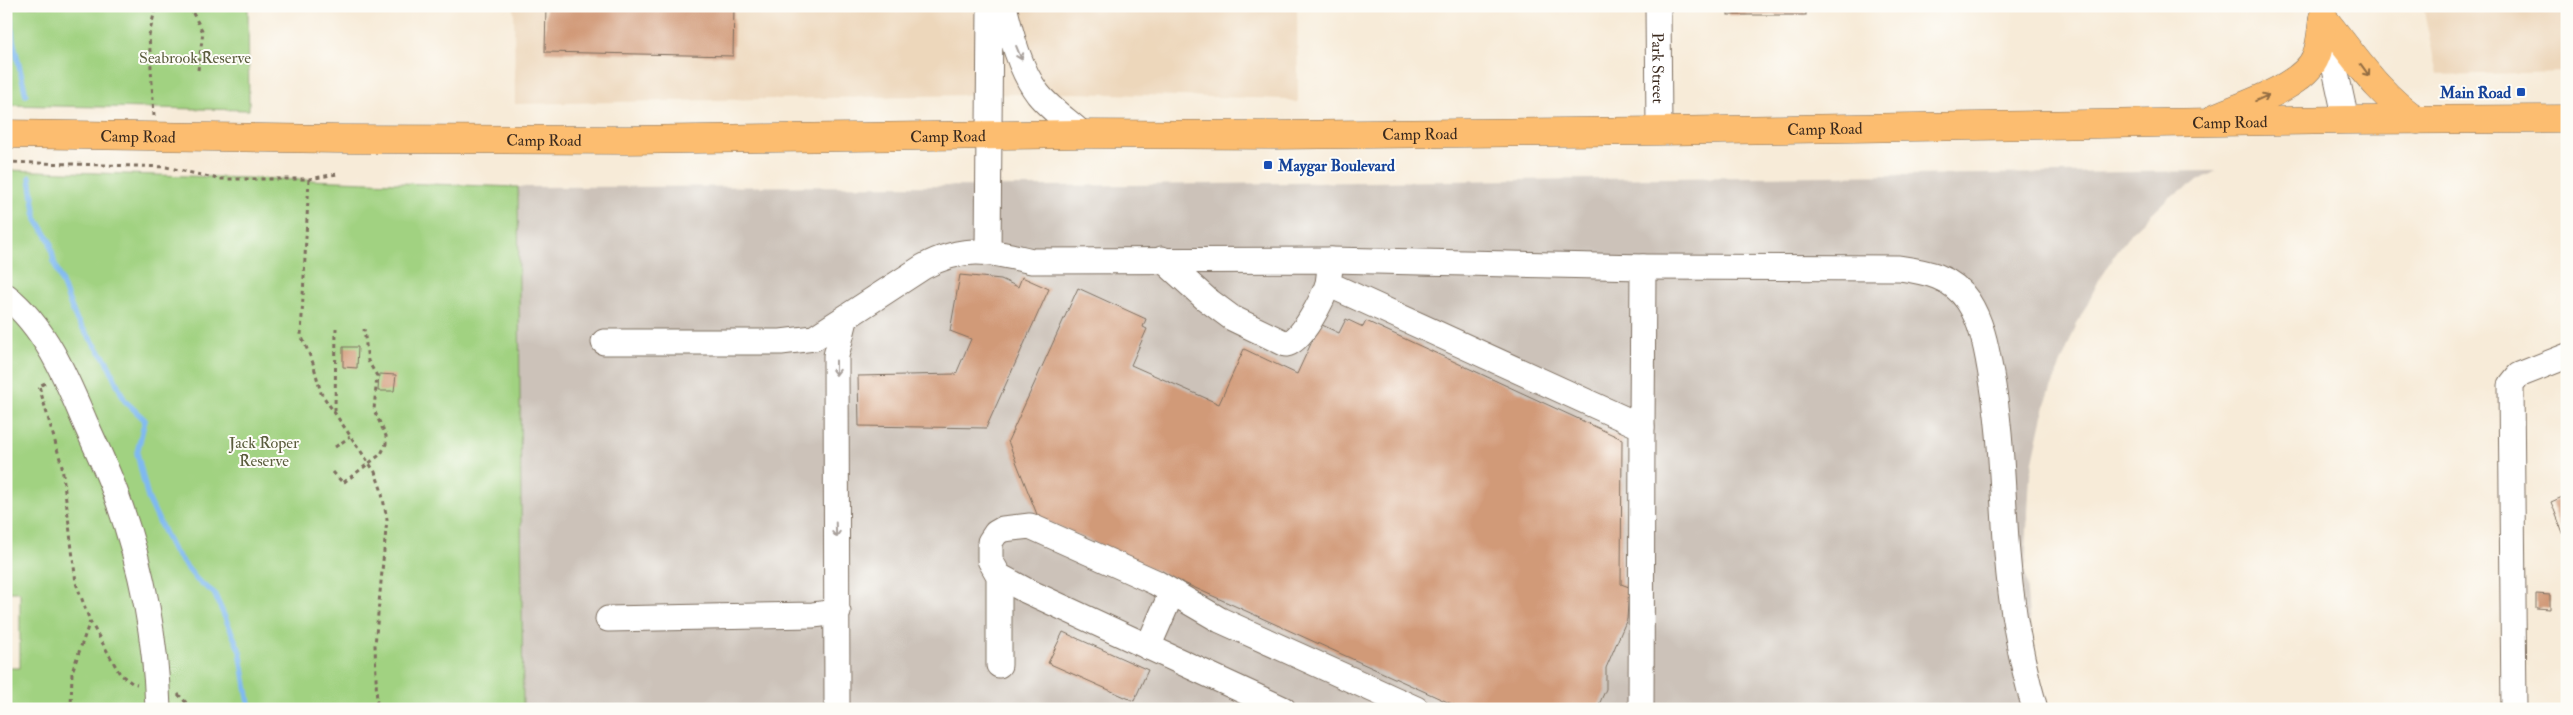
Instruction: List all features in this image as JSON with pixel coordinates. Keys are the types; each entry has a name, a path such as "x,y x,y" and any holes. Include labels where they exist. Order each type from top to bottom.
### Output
{"main road":[{"path":"2322,12 2378,88 2396,107 2417,120"},
{"path":"2201,123 2287,86 2308,69 2316,56 2322,12"},
{"name":"Camp Road","path":"6,134 338,139 626,140 1082,134 1274,136 1659,132 2346,120 2567,119"}],"street":[{"path":"988,251 990,6"},
{"path":"1004,6 1014,40 1031,83 1039,95 1082,134"},
{"name":"Park Street","path":"1658,6 1659,132"},
{"path":"2322,12 2346,120"},
{"path":"604,342 781,342 814,338 845,320 923,267 940,258 967,252 988,251 1032,261 1162,259 1331,260 1643,267 1899,268 1930,272 1950,283 1966,299 1980,325 1997,403 2012,608 2022,662 2035,709"},
{"path":"1162,259 1205,298 1232,318 1286,344 1294,341 1313,315 1328,284 1331,260"},
{"path":"1641,709 1643,267"},
{"path":"1328,284 1642,426"},
{"path":"6,296 26,312 48,345 67,381 117,497 139,573 165,699"},
{"path":"838,709 836,356 845,320"},
{"path":"2514,709 2511,385 2519,375 2567,356"},
{"path":"999,664 999,576 990,560 992,538 1005,528 1030,526 1155,582 1220,620 1416,709"},
{"path":"999,576 1025,590 1283,709"},
{"path":"1148,647 1172,592"},
{"path":"608,619 813,615 838,612"}],"path":[{"path":"154,111 149,35 156,6"},
{"path":"189,6 203,32 198,70"},
{"path":"6,162 166,167 218,180 309,179 337,174"},
{"path":"309,179 301,335 313,363 321,393 369,464 381,489 387,519 375,645 377,709"},
{"path":"335,412 336,328"},
{"path":"333,472 343,483 381,454 386,444 386,436 374,410 377,376 368,361 364,329"},
{"path":"47,382 39,386 62,466 76,583 90,621 120,674 132,683 139,684"},
{"path":"336,447 350,437"},
{"path":"71,709 72,672 90,621"},
{"path":"165,699 189,703 192,709"}],"shaded area":[{"path":"514,6 1297,6 1298,103 1286,99 1073,93 515,104"},
{"path":"2423,6 2567,6 2567,72 2437,75"},
{"path":"2216,171 2169,197 2132,232 2115,254 2100,278 2076,326 2046,401 2030,475 2025,567 2030,630 2047,709 523,709 518,187 1055,186"}],"green space":[{"name":"Seabrook Reserve","path":"6,6 248,6 249,110 6,105"},
{"name":"Jack Roper Reserve","path":"6,170 518,187 523,709 6,709 6,668 20,668 20,592 6,592"}],"building":[{"path":"546,6 734,6 733,56 545,52"},
{"path":"1728,6 1806,6 1806,15 1728,15"},
{"path":"960,275 1001,279 1018,287 1022,277 1049,289 986,428 859,426 858,376 956,374 971,339 950,331"},
{"path":"1078,288 1146,319 1143,327 1147,329 1131,365 1219,404 1244,349 1297,374 1320,324 1339,333 1346,319 1363,327 1366,321 1622,439 1621,584 1629,587 1627,619 1606,668 1606,689 1597,709 1463,709 1038,517 1008,441"},
{"path":"343,347 358,347 357,368 343,367"},
{"path":"379,374 396,375 394,391 378,391"},
{"path":"2567,495 2567,543 2551,502"},
{"path":"2536,594 2550,595 2550,609 2536,608"},
{"path":"1063,632 1148,670 1134,701 1048,663"}],"waterway":[{"path":"9,6 13,40 26,95"},
{"path":"30,177 36,218 50,241 54,262 76,319 106,360 125,401 145,420 137,453 148,498 172,549 197,580 214,593 240,651 250,709"}],"place":[{"name":"Main Road","path":"2521,92"},
{"name":"Maygar Boulevard","path":"1268,165"}]}
